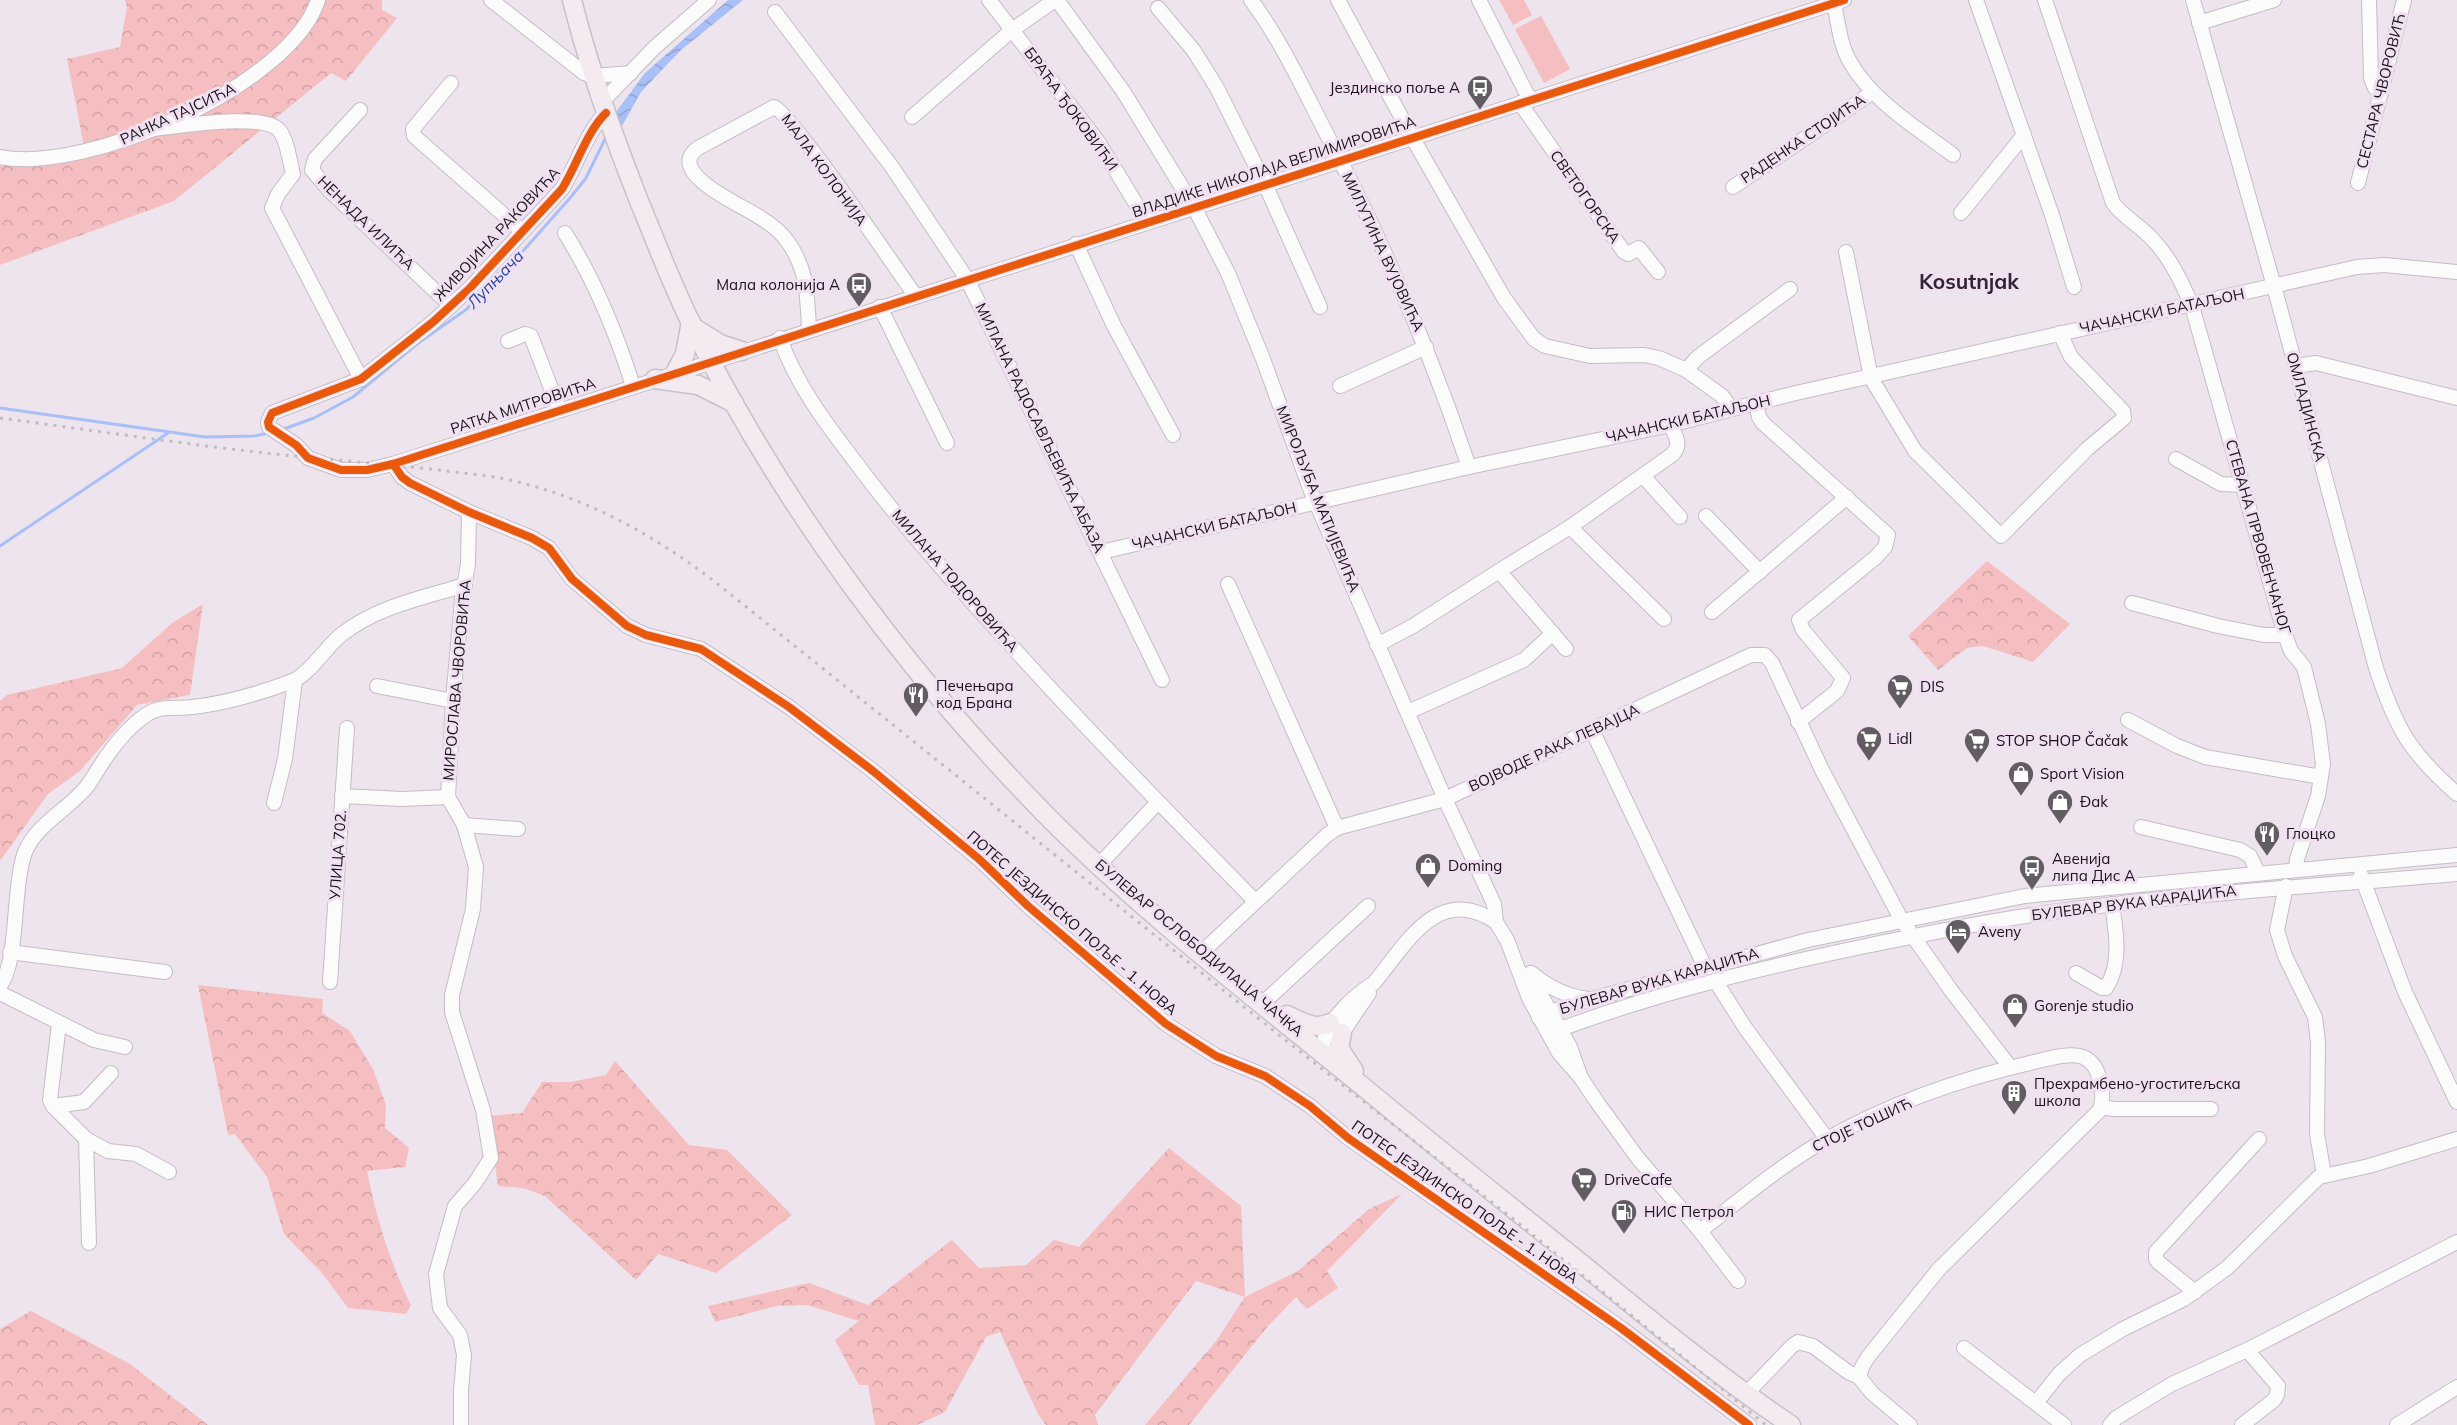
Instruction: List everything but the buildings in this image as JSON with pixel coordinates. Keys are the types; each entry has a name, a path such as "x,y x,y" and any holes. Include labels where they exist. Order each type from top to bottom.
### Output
{"main road":[{"name":"БУЛЕВАР ОСЛОБОДИЛАЦА ЧАЧКА","path":"572,0 604,107 662,257 693,325 731,397 820,542 885,631 967,730 1048,816 1099,865 1201,953 1319,1046 1357,1081 1680,1343 1746,1394 1791,1425"},
{"path":"655,380 698,385 731,397 730,370 739,352 720,344 693,325 686,354 675,373"},
{"path":"1269,1008 1312,1026 1336,1028 1340,1048 1354,1070 1357,1081"}],"street":[{"name":"РАНКА ТАЈСИЋА","path":"0,157 49,158 101,147 152,129 238,87 291,44 310,20 318,0"},
{"path":"491,0 574,67 594,76 632,73"},
{"name":"ЖИВОЈИНА РАКОВИЋА","path":"341,470 308,458 296,445 269,427 268,422 272,414 360,380 469,289 562,189 574,170 604,107 632,73 654,48 709,0"},
{"name":"БРАЋА ЂОКОВИЋИ","path":"989,0 1099,143 1147,222"},
{"path":"912,117 1012,30 1055,0"},
{"name":"МИРОЉУБА МАТИЈЕВИЋА","path":"1055,0 1123,91 1194,207 1233,286 1316,502 1445,799 1494,904 1496,922 1507,940 1522,984 1545,1015"},
{"name":"МИЛУТИНА ВУЈОВИЋА","path":"1251,0 1271,27 1341,160 1398,280 1426,347 1469,467"},
{"path":"1338,0 1412,137 1504,298 1533,339 1545,346 1590,356 1650,355 1686,370 1722,396 1732,409"},
{"name":"СВЕТОГОРСКА","path":"1479,0 1525,101 1624,252 1628,254 1639,248 1658,272"},
{"path":"1976,0 2024,135 2074,287"},
{"name":"СТЕВАНА ПРВОВЕНЧАНОГ","path":"2045,0 2113,203 2119,212 2154,241 2182,281 2192,306 2285,635 2291,651 2304,667 2321,745 2321,777 2296,870"},
{"name":"ОМЛАДИНСКА","path":"2193,0 2274,286 2387,702 2402,734 2421,760 2457,794"},
{"path":"2199,23 2274,0"},
{"path":"2369,0 2371,78 2375,88 2381,93"},
{"name":"СЕСТАРА ЧВОРОВИЋ","path":"2358,183 2404,0"},
{"path":"1839,1 1849,60 1873,92 1953,155"},
{"name":"ВЛАДИКЕ НИКОЛАЈА ВЕЛИМИРОВИЋА","path":"712,361 1839,1"},
{"path":"1158,8 1185,40 1211,77 1264,184 1320,307"},
{"name":"МИЛАНА РАДОСАВЉЕВИЋА АБАЗА","path":"775,12 892,167 967,279 1162,680"},
{"path":"451,83 413,129 414,136 522,231"},
{"name":"РАДЕНКА СТОЈИЋА","path":"1733,187 1873,92"},
{"name":"МАЛА КОЛОНИЈА","path":"809,329 807,281 786,239 770,224 723,197 705,183 692,170 689,162 692,153 698,147 774,107 781,111 810,148 915,295"},
{"name":"НЕНАДА ИЛИЋА","path":"360,110 315,159 312,170 330,191 451,306"},
{"path":"152,129 261,121 273,125 281,132 293,174 278,194 272,208 360,380"},
{"path":"1961,213 2024,135"},
{"path":"565,233 582,261 606,311 620,344 633,386"},
{"path":"1076,244 1114,326 1173,435"},
{"path":"1846,252 1871,378 1915,451 2001,536 2087,449 2124,418 2123,411 2068,352 2061,333"},
{"name":"ЧАЧАНСКИ БАТАЉОН","path":"1101,552 1469,467 1670,425 1755,403 2061,333 2369,266 2384,265 2457,272"},
{"path":"1686,370 1698,357 1790,289"},
{"path":"880,306 947,443"},
{"path":"508,341 525,334 531,336 560,409"},
{"name":"МИЛАНА ТОДОРОВИЋА","path":"780,338 792,370 814,404 914,536 1095,738 1255,902"},
{"name":"МИЛУТИНА ВУЈОВИЋА","path":"1340,386 1426,347"},
{"name":"РАТКА МИТРОВИЋА","path":"341,470 367,470 393,464 712,361"},
{"path":"2295,366 2316,363 2457,398"},
{"path":"1755,403 1763,423 1888,535 1885,547 1876,556 1799,620 1803,630 1843,678 1838,691 1798,722 1821,770 1901,919 1950,989 2010,1067"},
{"path":"1377,645 1413,626 1570,527 1643,476 1676,451 1677,441 1670,425"},
{"path":"2176,459 2221,484 2243,485"},
{"name":"ПОТЕС ЈЕЗДИНСКО ПОЉЕ - 1. НОВА","path":"393,464 405,481 469,512 532,538 549,548 579,585 627,626 646,635 701,649 789,707 873,771 979,859 1028,906 1166,1024 1216,1056 1265,1076 1310,1106 1348,1138 1622,1328 1749,1425"},
{"path":"1643,476 1680,517"},
{"path":"1712,612 1847,497"},
{"name":"МИРОСЛАВА ЧВОРОВИЋА","path":"461,1425 464,1355 460,1335 440,1308 436,1274 455,1206 475,1183 491,1158 483,1110 452,1012 452,995 473,909 476,867 464,825 448,797 453,700 468,564 469,512"},
{"path":"1706,516 1760,572"},
{"path":"1570,527 1664,619"},
{"path":"1499,572 1566,649"},
{"path":"1228,584 1337,828"},
{"path":"0,986 4,980 10,952 16,890 26,850 44,824 69,806 86,789 98,769 128,730 150,712 167,707 192,707 219,702 295,680 303,675 339,636 365,618 465,585"},
{"path":"2132,603 2218,626 2264,635 2285,635"},
{"path":"1408,712 1518,663 1553,633"},
{"name":"ВОЈВОДЕ РАКА ЛЕВАЈЦА","path":"1201,953 1337,828 1445,799 1751,655 1765,655 1772,663 1798,722"},
{"path":"274,803 285,759 295,680"},
{"path":"377,686 453,700"},
{"path":"2128,720 2177,746 2205,757 2321,777"},
{"name":"УЛИЦА 702.","path":"330,982 348,728"},
{"path":"1592,730 1706,966"},
{"path":"342,796 402,800 448,797"},
{"path":"1099,865 1158,802"},
{"path":"464,825 518,829"},
{"path":"2141,827 2240,850 2250,856 2258,873"},
{"name":"БУЛЕВАР ВУКА КАРАЏИЋА","path":"2457,855 2025,896 1901,919 1808,940 1706,966 1545,1015 1552,1026 1559,1028 1757,970 1992,920 2112,904 2286,886 2363,882 2457,873"},
{"path":"2358,864 2405,992 2457,1102"},
{"path":"2286,886 2277,930 2285,956 2315,1017 2318,1042 2317,1134 2324,1175"},
{"path":"2076,973 2102,988 2108,984 2115,963 2117,943 2112,904"},
{"path":"1269,1008 1368,906"},
{"path":"1319,1046 1336,1028 1364,989 1374,983 1418,930 1436,914 1449,909 1464,909 1481,913 1496,922"},
{"path":"1507,940 1531,973 1559,1053 1581,1078 1637,1157 1700,1231 1738,1281"},
{"path":"10,952 165,972"},
{"path":"1531,973 1559,991 1578,998 1592,999"},
{"path":"1716,982 1746,1029 1827,1139"},
{"path":"0,993 94,1040 125,1047"},
{"path":"59,1024 50,1100 53,1106 86,1139 108,1151 136,1154 169,1172"},
{"path":"1559,1028 1570,1047 1581,1078"},
{"name":"СТОЈЕ ТОШИЋ","path":"1700,1231 1763,1180 1827,1139 1896,1107 2010,1067 2072,1056 2087,1059 2093,1066 2101,1086 2101,1107"},
{"path":"2442,1072 2457,1069"},
{"path":"53,1106 84,1102 111,1073"},
{"path":"1859,1377 1868,1357 1938,1269 2093,1119 2101,1107 2211,1109"},
{"path":"86,1139 89,1243"},
{"path":"2195,1292 2158,1262 2156,1252 2259,1139"},
{"path":"2036,1403 2064,1368 2080,1355 2123,1329 2195,1292 2235,1262 2310,1185 2324,1175 2369,1166 2457,1139"},
{"path":"2110,1425 2116,1418 2172,1384 2247,1350 2457,1242"},
{"path":"1746,1394 1798,1342 1813,1346 1848,1372 1859,1377 1872,1393 1910,1425"},
{"path":"1964,1348 2064,1425"},
{"path":"2242,1425 2274,1400 2278,1386 2247,1350"},
{"path":"2397,1425 2457,1387"}],"green space":[{"path":"125,0 382,0 382,10 397,18 346,81 331,73 174,201 0,265 0,166 86,157 67,59 120,47 127,7"},
{"path":"1499,0 1524,0 1532,15 1513,25"},
{"path":"1541,16 1570,69 1544,83 1515,29"},
{"path":"1987,561 2070,624 2033,662 1983,646 1967,648 1938,670 1908,636"},
{"path":"203,604 190,695 137,705 80,771 48,794 0,861 0,701 7,695 122,668 172,623"},
{"path":"198,985 323,999 322,1013 350,1031 373,1069 386,1105 385,1128 409,1148 405,1167 367,1171 384,1240 411,1305 406,1314 348,1308 322,1273 284,1234 267,1177 235,1134 228,1135"},
{"path":"615,1061 689,1145 727,1150 792,1215 716,1273 658,1254 636,1280 545,1196 523,1188 498,1186 488,1116 522,1113 542,1082 570,1082 606,1075"},
{"path":"1169,1148 1241,1206 1245,1297 1196,1281 1095,1415 1098,1425 1046,1425 1038,1414 1000,1332 986,1337 945,1412 917,1425 875,1425 868,1385 859,1385 835,1340 859,1321 807,1305 776,1306 715,1322 708,1306 809,1283 868,1305 952,1240 979,1268 1026,1265 1054,1240 1079,1247"},
{"path":"1402,1194 1327,1271 1338,1288 1307,1309 1296,1297 1268,1326 1189,1425 1145,1425 1216,1341 1245,1297 1298,1271 1369,1209"},
{"path":"31,1311 130,1364 208,1425 0,1425 0,1329"}],"water":[{"path":"728,0 743,0 681,50 641,92 622,126 616,112 645,73"}],"waterway":[{"name":"Лупњача","path":"281,430 314,418 353,397 417,344 467,309 493,278 523,251 570,198 586,178 606,137"},
{"name":"Лупњача","path":"0,408 205,437 254,436 269,433"},
{"path":"0,546 168,433"}],"railway":[{"path":"0,418 240,450 503,479 574,500 599,510 646,535 714,581 1279,1035 1517,1222 1766,1425"}],"cycle path":[{"path":"606,113 593,129 562,189 469,289 433,322 361,379 272,413 268,422 269,427 296,445 308,458 341,470 367,470 393,464 1844,0"},
{"path":"393,464 402,477 410,483 469,512 532,538 549,548 572,579 627,626 646,635 701,649 789,707 873,771 979,859 1028,906 1166,1024 1216,1056 1265,1076 1310,1106 1348,1138 1621,1328 1749,1425"}],"place":[{"name":"Јездинско поље А","path":"1480,111"},
{"name":"Мала колонија А","path":"859,308"},
{"name":"DIS","path":"1900,710"},
{"name":"Печењара код Брана","path":"916,718"},
{"name":"Lidl","path":"1869,762"},
{"name":"STOP SHOP Čačak","path":"1977,764"},
{"name":"Sport Vision","path":"2021,797"},
{"name":"Đak","path":"2060,825"},
{"name":"Глоцко","path":"2267,857"},
{"name":"Doming","path":"1428,889"},
{"name":"Авенија липа Дис А","path":"2032,891"},
{"name":"Aveny","path":"1958,955"},
{"name":"Gorenje studio","path":"2015,1029"},
{"name":"Прехрамбено-угоститељска школа","path":"2014,1116"},
{"name":"DriveCafe","path":"1584,1203"},
{"name":"НИС Петрол","path":"1624,1235"}],"district":[{"name":"Kosutnjak","path":"1969,282"}]}
